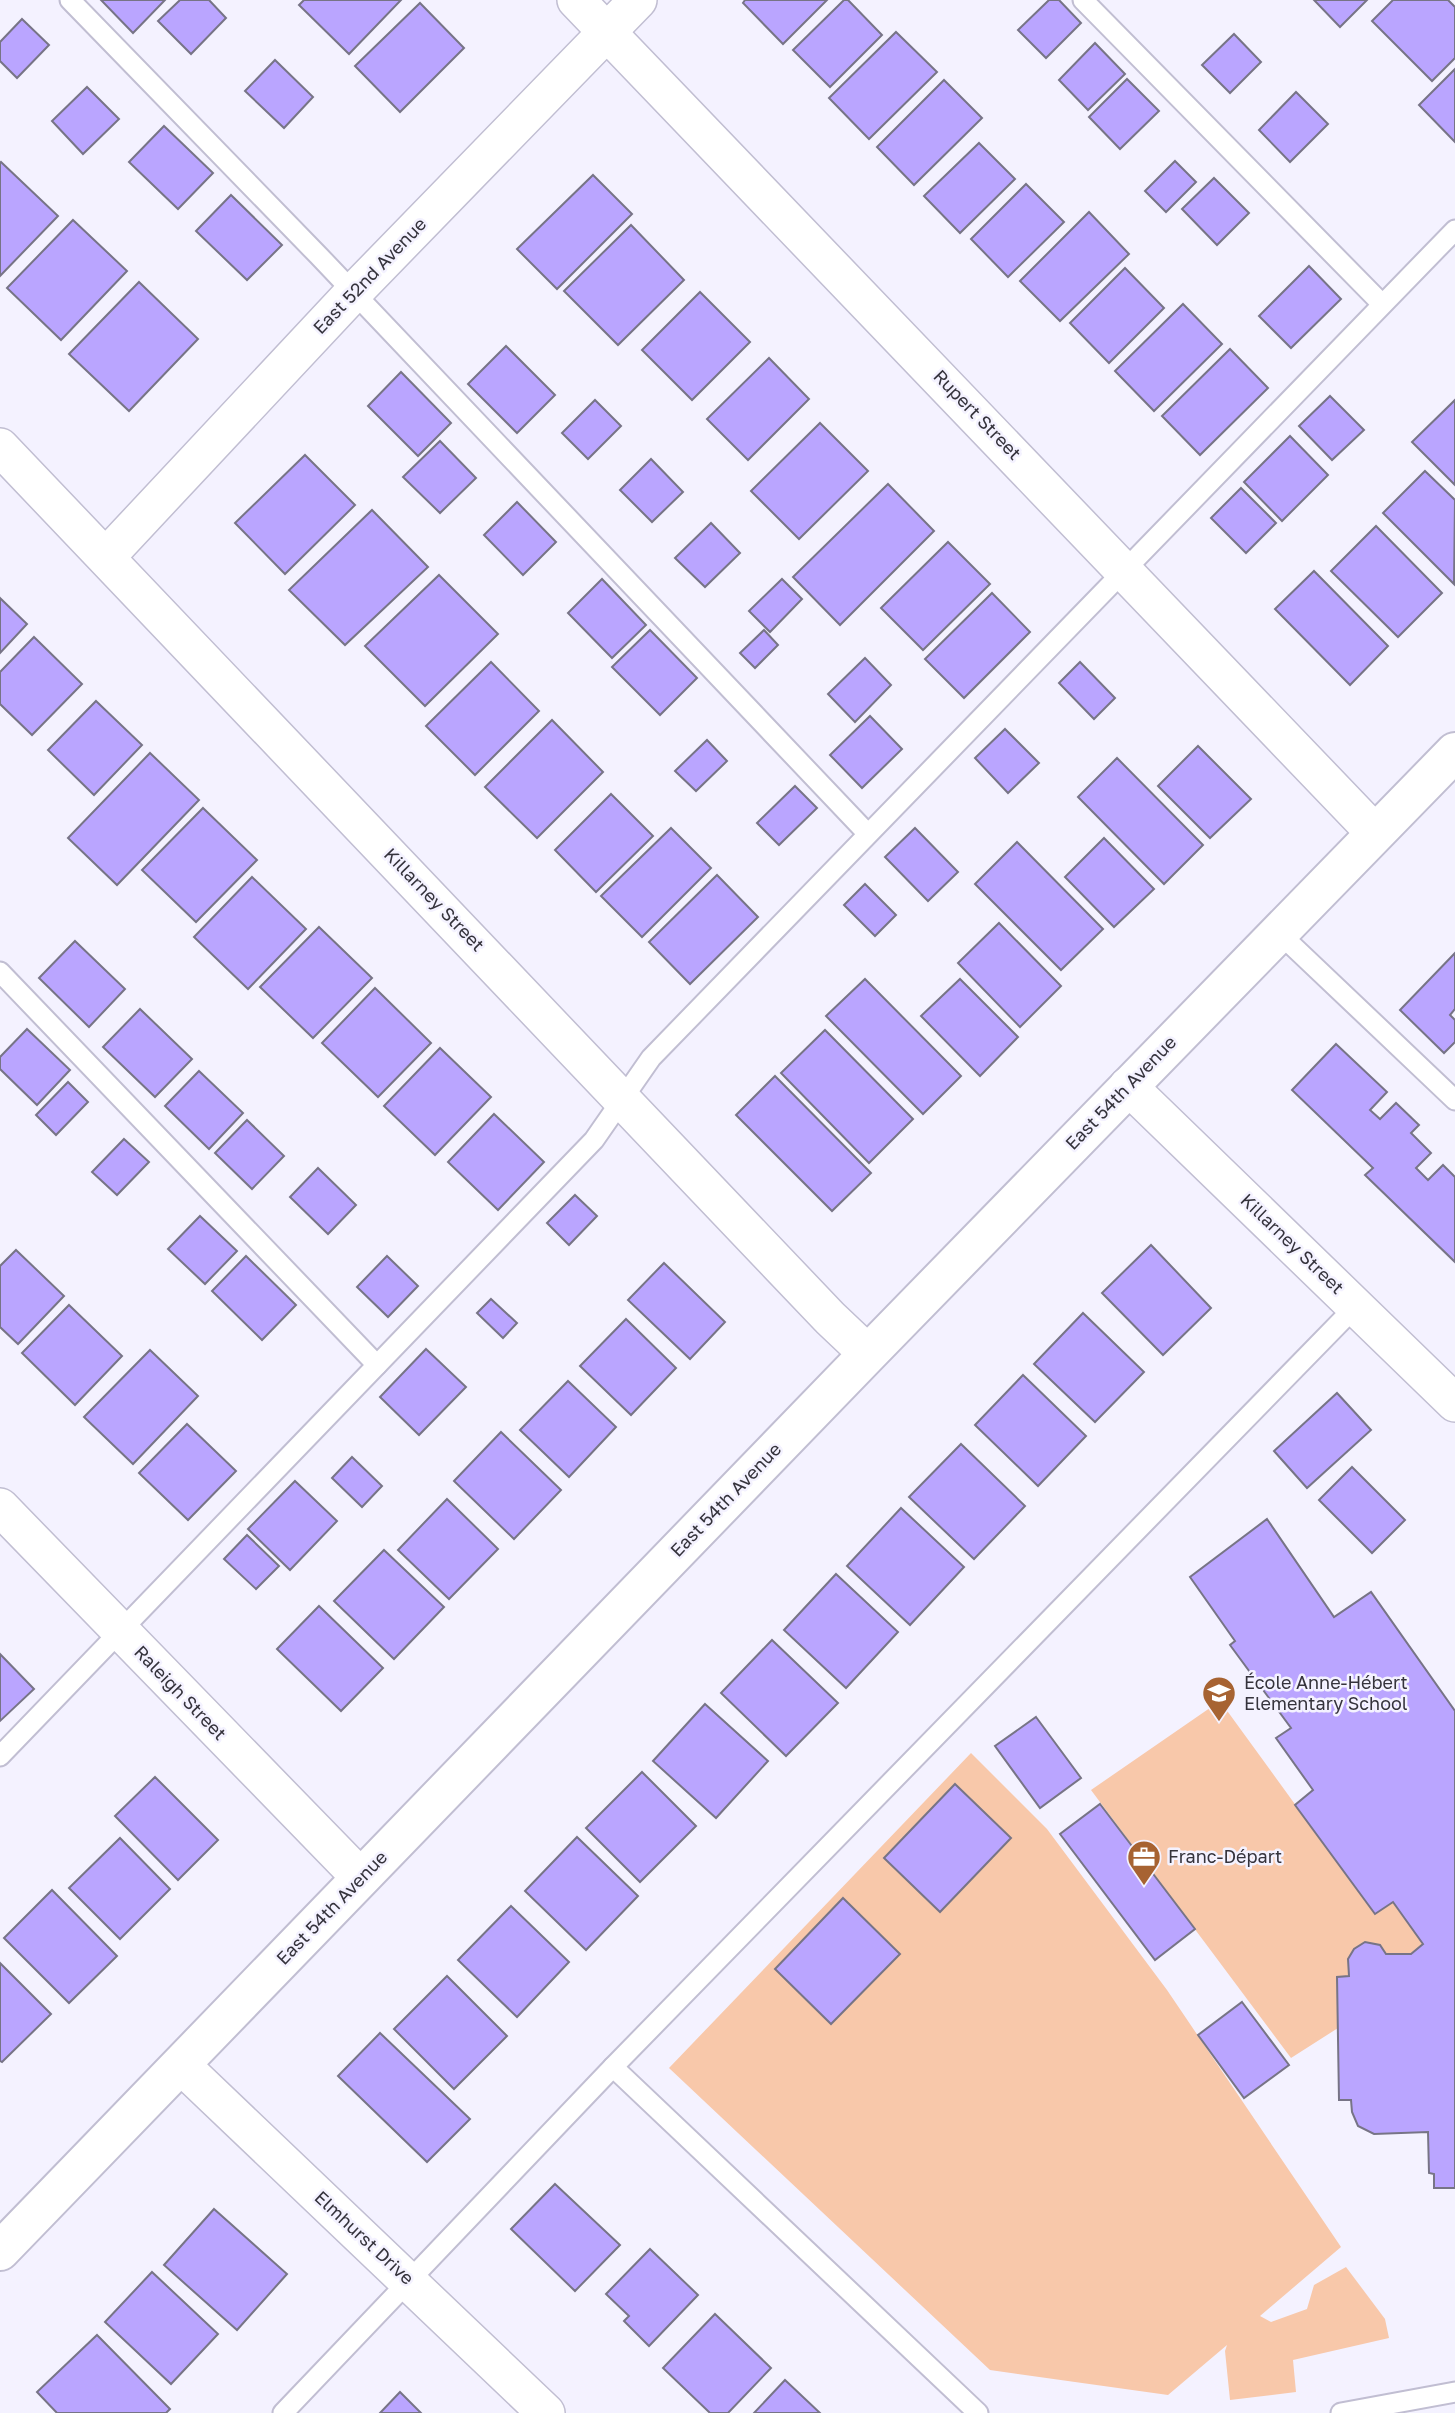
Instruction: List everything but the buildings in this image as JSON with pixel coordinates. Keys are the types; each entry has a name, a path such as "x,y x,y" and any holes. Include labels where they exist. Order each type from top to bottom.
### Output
{"street":[{"name":"Rupert Street","path":"576,0 1126,570 1375,833"},
{"name":"East 52nd Avenue","path":"106,556 353,293 638,0"},
{"name":"Killarney Street","path":"0,447 830,1318 868,1354"},
{"name":"East 54th Avenue","path":"0,2251 1455,752"},
{"name":"Killarney Street","path":"1128,1086 1455,1403"},
{"name":"Raleigh Street","path":"0,1507 361,1878"},
{"name":"Elmhurst Drive","path":"181,2065 546,2413"}],"lane":[{"path":"70,0 867,833"},
{"path":"1083,0 1382,304"},
{"path":"0,1756 594,1140 651,1058 1455,230"},
{"path":"1278,932 1455,1101"},
{"path":"0,972 377,1365"},
{"path":"284,2413 613,2067 1356,1306"},
{"path":"613,2067 978,2413"},
{"path":"1341,2413 1455,2392"}],"shaded area":[{"path":"1220,1701 1374,1913 1393,1902 1423,1944 1411,1954 1386,1954 1380,1945 1366,1942 1356,1949 1350,1960 1349,1976 1337,1977 1338,2028 1291,2058 1091,1790"},
{"path":"971,1753 1047,1829 1167,1990 1341,2247 1260,2316 1271,2322 1307,2309 1314,2285 1346,2267 1385,2319 1389,2338 1293,2360 1296,2392 1230,2400 1225,2351 1227,2345 1168,2395 990,2370 669,2068"}],"place":[{"name":"École Anne-Hébert Elementary School","path":"1219,1723"},
{"name":"Franc-Départ","path":"1144,1887"}]}
